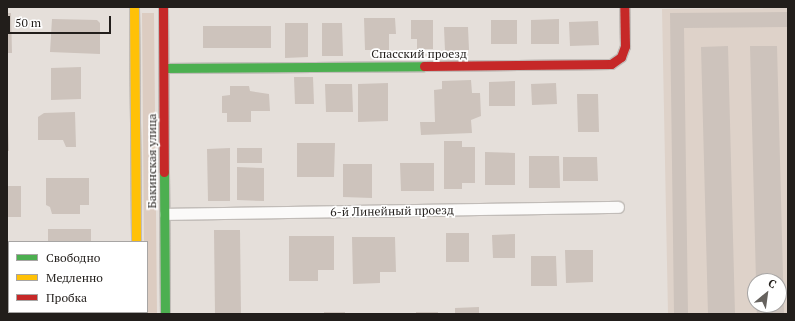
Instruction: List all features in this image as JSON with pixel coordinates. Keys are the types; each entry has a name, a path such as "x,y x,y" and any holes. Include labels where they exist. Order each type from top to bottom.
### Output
{"street":[{"name":"Бакинская улица","path":"134,7 136,241"},
{"name":"Бакинская улица","path":"163,7 165,314"},
{"name":"Спасский проезд","path":"164,68 611,64 621,57 625,46 624,7"},
{"name":"6-й Линейный проезд","path":"165,214 618,207"}],"shaded area":[{"path":"788,8 788,314 668,314 662,9"},
{"path":"142,13 154,13 157,314 145,314 148,313 148,241 144,241"}],"building":[{"path":"788,12 788,27 684,28 688,314 674,314 670,13"},
{"path":"7,13 11,13 12,53 7,53"},
{"path":"364,18 395,18 396,34 389,34 389,50 365,50"},
{"path":"52,19 97,20 100,23 100,54 50,52"},
{"path":"559,19 559,44 531,44 531,20"},
{"path":"411,20 433,20 433,49 417,49 417,39 411,39"},
{"path":"491,20 517,20 517,44 491,44"},
{"path":"598,21 599,45 570,46 569,22"},
{"path":"285,23 308,23 308,57 285,58"},
{"path":"322,23 342,23 343,56 322,56"},
{"path":"203,26 271,26 271,48 203,48"},
{"path":"444,27 468,27 469,50 445,51"},
{"path":"728,46 735,314 708,314 701,47"},
{"path":"750,46 777,46 783,273 756,273"},
{"path":"81,67 81,99 51,100 51,68"},
{"path":"294,77 313,77 314,104 295,104"},
{"path":"471,80 472,93 480,93 481,116 471,120 472,133 421,135 420,122 435,122 434,90 442,89 442,81"},
{"path":"515,81 515,106 489,106 489,82"},
{"path":"388,83 388,121 358,122 358,84"},
{"path":"556,83 557,104 532,105 531,84"},
{"path":"325,84 352,84 353,112 326,112"},
{"path":"230,86 249,86 250,91 269,94 270,111 251,111 251,122 227,122 227,113 222,113 222,96 230,95"},
{"path":"577,94 598,94 599,132 578,132"},
{"path":"75,112 76,147 66,147 63,140 38,140 38,117 44,113"},
{"path":"8,123 9,151 7,151"},
{"path":"444,141 462,141 462,147 475,147 475,183 462,183 462,189 444,189"},
{"path":"297,143 335,143 334,177 297,177"},
{"path":"230,148 230,201 208,201 207,149"},
{"path":"237,148 262,148 262,163 237,163"},
{"path":"485,152 515,153 515,185 485,185"},
{"path":"529,156 559,156 560,188 529,188"},
{"path":"563,157 597,157 598,181 563,181"},
{"path":"400,163 434,163 434,191 401,191"},
{"path":"343,164 372,164 372,198 343,197"},
{"path":"237,167 264,168 264,201 237,200"},
{"path":"46,178 89,178 89,205 80,205 80,214 52,214 50,207 46,205"},
{"path":"7,186 21,186 21,217 7,217"},
{"path":"48,229 91,229 91,241 48,241"},
{"path":"214,230 240,230 241,314 215,314"},
{"path":"446,233 469,233 469,262 446,262"},
{"path":"515,234 515,258 493,258 492,235"},
{"path":"289,236 334,236 334,270 318,270 318,281 289,281"},
{"path":"352,237 395,237 396,272 380,272 380,283 353,284"},
{"path":"565,250 593,250 593,282 566,283"},
{"path":"531,256 556,256 557,286 531,286"},
{"path":"8,300 8,313 20,314 7,314"},
{"path":"479,307 479,314 455,314 455,308"},
{"path":"324,312 345,312 345,314 324,314"},
{"path":"416,312 438,312 438,314 416,314"},
{"path":"757,313 784,314 757,314"}],"traffic: fast":[{"path":"164,68 424,66"},
{"path":"164,172 165,314"}],"traffic: slow":[{"path":"134,7 136,241"}],"traffic: jam":[{"path":"163,7 164,172"},
{"path":"424,66 611,64 621,57 625,46 624,7"}]}
